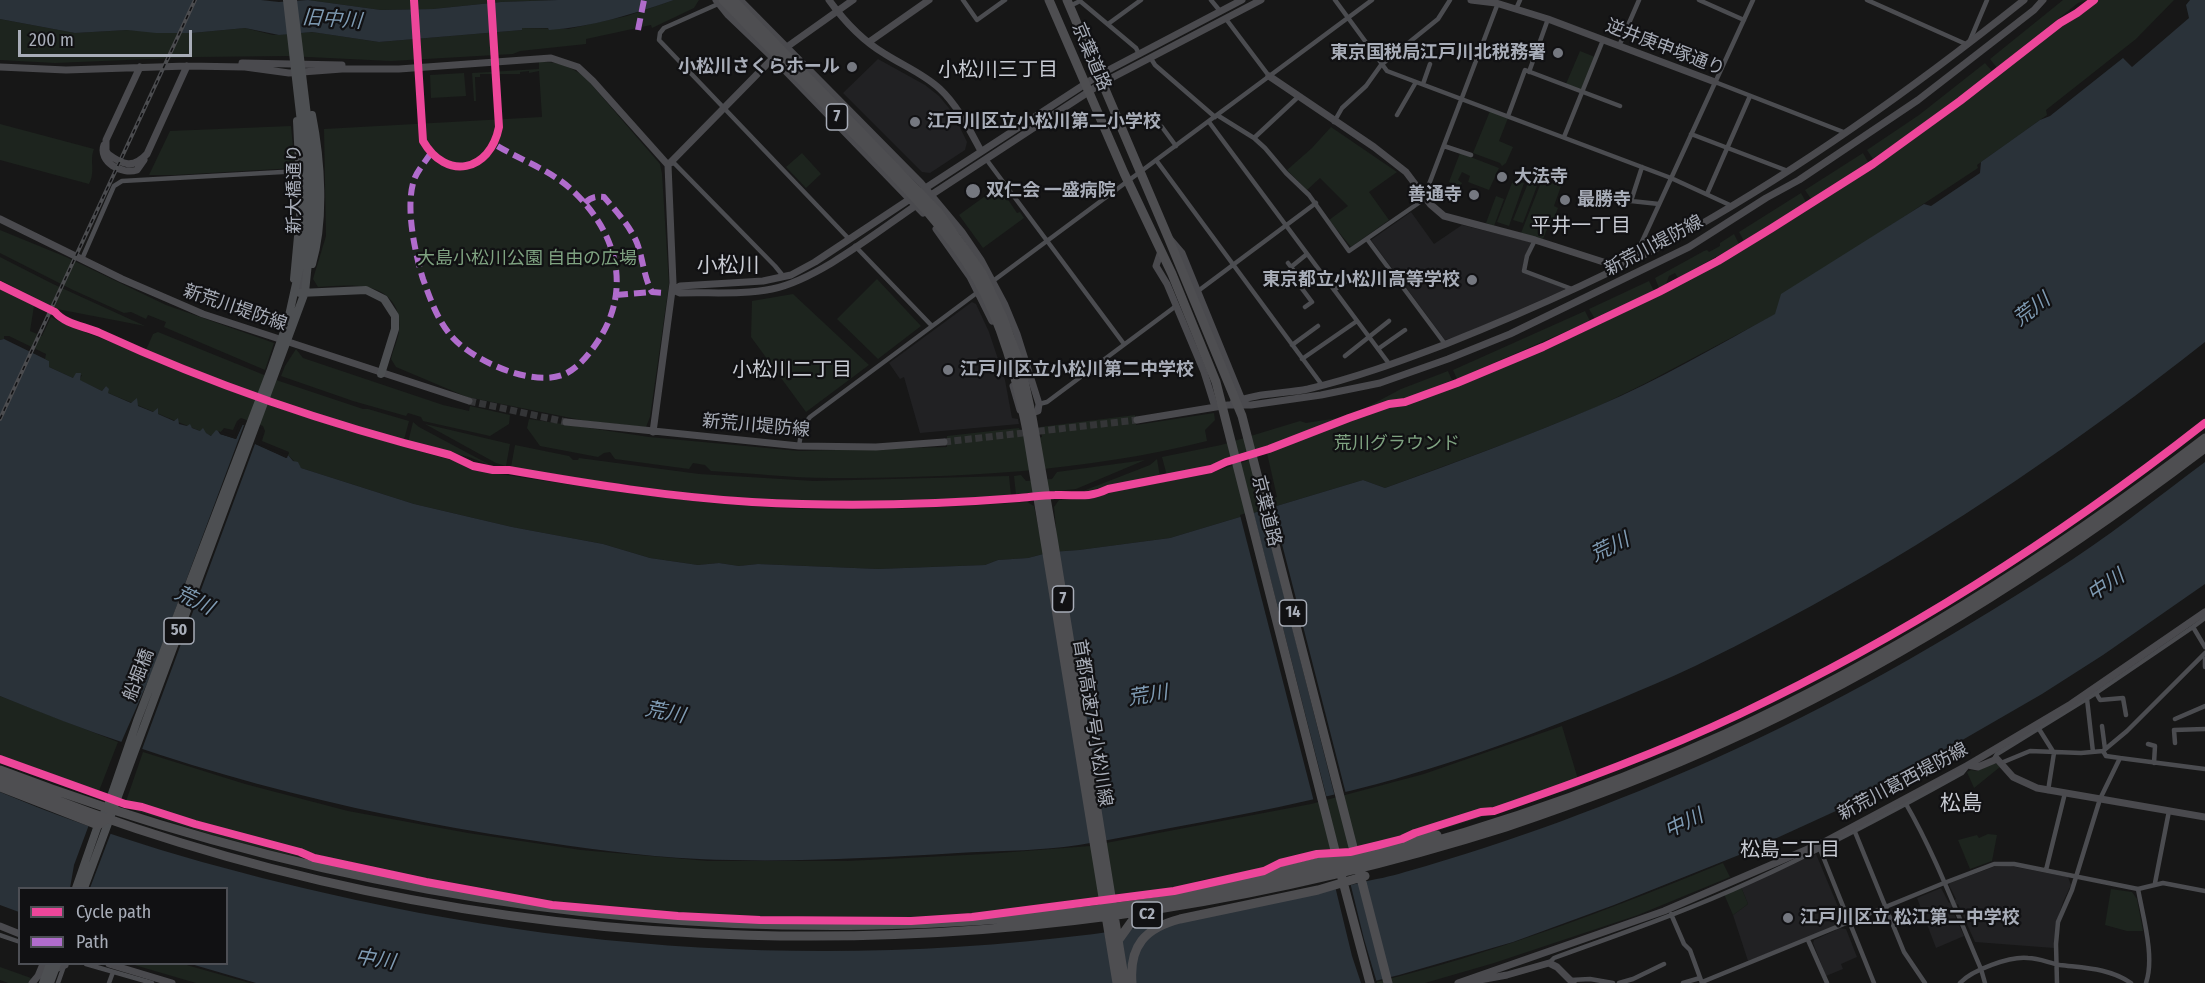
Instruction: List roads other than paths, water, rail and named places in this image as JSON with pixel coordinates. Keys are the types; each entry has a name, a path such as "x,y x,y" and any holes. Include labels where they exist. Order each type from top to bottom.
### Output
{"highway":[{"name":"首都高速7号小松川線","path":"733,0 904,174 939,213 982,273 1007,326 1021,367 1055,549 1125,983"},
{"name":"京葉道路","path":"1049,0 1212,369 1370,983"},
{"name":"首都高速7号小松川線","path":"719,1 898,179 933,218 975,276 997,321 1013,369 1027,431 1117,983"},
{"name":"京葉道路","path":"1068,3 1222,366 1247,432 1388,983"},
{"name":"C2","path":"0,770 108,811 285,864 404,891 574,918 751,931 841,933 952,929 1057,920 1163,906 1321,874 1478,829 1574,797 1753,721 1852,670 1948,614 2109,509 2205,438"},
{"name":"C2","path":"0,778 189,845 354,888 531,921 620,931 796,940 890,940 1058,928 1234,900 1323,881 1400,861 1587,800 1725,742 1808,702 1913,644 2041,564 2128,505 2205,448"},
{"path":"0,763 108,805 111,816 98,825 0,787"},
{"path":"1112,983 1112,959 1119,938 1140,911 1164,898 1448,832 1478,829"},
{"path":"1132,983 1132,967 1137,948 1147,934 1162,924 1318,890 1382,870 1400,861"}],"main road":[{"name":"新大橋通り","path":"273,373 301,293 313,191 313,165 287,0"},
{"name":"新大橋通り","path":"273,373 301,261 306,214 306,166 293,0"},
{"path":"299,67 301,181 294,278 301,293"},
{"path":"285,341 308,276 317,234 318,155 315,128 299,67"},
{"path":"286,324 292,314 297,296 301,293 366,290 379,295 390,306 395,329 381,374"},
{"name":"船堀橋","path":"76,887 141,710 273,373"},
{"name":"船堀橋","path":"84,887 273,373"},
{"path":"48,980 50,965"},
{"path":"48,980 61,965"}],"street":[{"path":"740,0 926,188 962,232 993,281 1014,326 1040,404 1038,411 1030,414 1023,413 1018,408 1002,346 978,292 954,253 910,199 719,1 664,28 659,36 662,45 932,326"},
{"path":"829,0 837,11 883,54 926,77 939,88 958,110 981,151"},
{"path":"668,165 772,58 853,0"},
{"path":"869,42 929,0"},
{"path":"963,0 977,20 1005,0"},
{"path":"1108,24 1141,0"},
{"path":"673,290 682,293 774,288 803,279 910,199 981,151 1139,54 1242,0"},
{"path":"1100,79 1150,57 1261,0"},
{"path":"1335,0 1388,71 1671,178 1732,206"},
{"path":"993,281 1372,0"},
{"path":"1334,122 1342,108 1366,86 1382,64 1438,19 1450,0"},
{"name":"逆井庚申塚通り","path":"1471,0 1498,3 1548,19 1846,133"},
{"path":"1516,9 1521,0"},
{"path":"1619,46 1639,0"},
{"path":"1699,0 1744,20"},
{"path":"1634,260 1753,0"},
{"path":"1868,0 1877,2 1968,45 1987,0"},
{"name":"新荒川堤防線","path":"1137,420 1227,405 1322,385 1390,365 1445,344 1634,260 1732,206 1846,133 1968,45 2024,0"},
{"name":"新荒川堤防線","path":"1242,402 1256,404 1322,395 1396,378 1509,334 1646,269 1689,247 1858,143 1970,62 2043,0"},
{"path":"1214,1 1220,11"},
{"path":"1068,3 1080,2 1136,48 1139,54"},
{"path":"1150,57 1155,65 1216,116 1254,138 1316,203 1349,251 1425,196 1498,3"},
{"path":"1226,19 1269,76 1374,147 1406,172 1438,213 1535,240 1618,267"},
{"path":"1528,72 1548,19"},
{"path":"1564,137 1603,40"},
{"path":"0,67 66,70 188,66 252,67 289,73 342,69 377,70 551,58 578,67 668,165 673,290 653,432"},
{"path":"1423,84 1430,64"},
{"path":"140,68 106,140 108,154 127,164 138,163 147,154 188,66"},
{"path":"1508,116 1525,70 1620,106"},
{"path":"1397,116 1416,81"},
{"path":"673,290 680,286 763,281 784,277 807,267 916,206 1086,88"},
{"path":"1707,194 1750,96"},
{"path":"1254,138 1298,97"},
{"path":"1209,122 1390,365"},
{"path":"1162,127 1176,146"},
{"path":"1691,134 1788,171"},
{"path":"1444,146 1471,154"},
{"path":"986,159 1124,344"},
{"path":"1156,160 1322,385"},
{"path":"668,165 674,163 784,277"},
{"path":"1642,167 1631,201 1659,204"},
{"path":"82,259 114,186 122,181 302,171 308,174 309,181 307,238 301,293"},
{"path":"1198,291 1316,203"},
{"name":"新荒川堤防線","path":"0,219 164,298 203,314 469,401"},
{"path":"1168,237 1182,253 1242,402"},
{"path":"1367,239 1445,344"},
{"path":"1535,240 1527,256 1524,272 1572,289"},
{"path":"1161,251 1156,266 1167,284 1204,372 1215,407"},
{"path":"1291,267 1307,254"},
{"path":"1305,308 1312,302 1300,286 1320,272"},
{"path":"1334,290 1355,275"},
{"path":"799,446 802,426 806,421 978,292"},
{"path":"1040,404 1047,402 1176,306"},
{"path":"1302,359 1357,321"},
{"path":"1345,356 1389,321"},
{"path":"1292,345 1318,326"},
{"path":"1378,350 1405,330"},
{"path":"1256,404 1275,395"},
{"name":"新荒川堤防線","path":"566,422 799,446 876,447 944,442"},
{"name":"新荒川葛西堤防線","path":"1458,983 1664,911 1787,862 1968,765 2071,704 2168,641 2205,612"},
{"path":"2205,618 2168,641 2097,693 1997,754 1997,761 2020,782 2048,791 2205,817"},
{"path":"2193,627 2205,647"},
{"path":"1462,983 1508,975 1549,963 1554,958 1749,883 1787,862 1855,832 1962,773 1968,765 1978,767 2030,751 2054,753 2104,750 2127,732 2205,653"},
{"path":"2205,659 2205,667"},
{"path":"2097,693 2100,700 2123,698 2126,715"},
{"path":"2087,699 2093,752"},
{"path":"2175,719 2205,706"},
{"path":"2102,726 2106,756 2205,769"},
{"path":"2038,729 2054,753 2048,791"},
{"path":"2175,743 2174,730 2205,729"},
{"path":"2148,744 2156,746 2154,763"},
{"path":"2057,983 2058,922 2076,877 2100,799 2120,758"},
{"path":"2046,870 2065,793"},
{"path":"1906,804 1944,883 1985,983"},
{"path":"2155,883 2169,811"},
{"path":"1855,832 1904,952 1925,983"},
{"path":"1820,849 1874,983"},
{"path":"1683,983 1701,981 1994,864 2014,864 2138,889 2155,883 2163,883 2205,891"},
{"path":"2138,889 2146,941 2151,952 2146,983"},
{"path":"1671,914 1684,944 1690,950 1701,981"},
{"path":"0,926 18,933"},
{"path":"0,935 18,941"},
{"path":"1808,940 1827,983"},
{"path":"1960,983 1966,976 1981,969 2028,958 2112,972 2131,983"},
{"path":"1549,963 1557,967 1569,981 1590,980 1613,983"},
{"path":"1619,983 1633,980 1664,964"},
{"path":"44,965 48,980"},
{"path":"33,983 48,980 61,965"},
{"path":"92,965 152,983"},
{"path":"115,965 172,983"},
{"path":"109,983 113,972"}],"water":[{"name":"旧中川","path":"0,0 261,0 279,2 308,0 381,10 433,9 501,2 558,0 674,0 581,26 549,30 548,28 522,28 522,30 379,42 312,32 279,35 245,28 192,33 127,30 75,33 0,19"},
{"name":"荒川","path":"2190,0 2205,0 2205,342 2111,414 2014,482 1915,546 1813,605 1655,684 1553,726 1447,763 1377,784 1304,802 1064,847 828,859 699,859 611,851 523,839 455,828 323,800 192,765 64,721 0,696 0,340 4,339 49,361 49,367 73,378 76,373 81,373 80,380 102,391 106,386 109,389 108,393 131,403 137,398 138,406 153,412 158,408 158,414 174,421 178,418 179,424 187,426 190,424 192,428 200,431 203,428 211,436 216,430 220,434 236,439 243,424 260,431 256,444 287,458 288,455 293,461 298,462 301,468 414,504 512,527 603,544 650,558 698,565 719,563 739,566 758,564 878,569 985,565 998,560 1028,558 1051,552 1170,538 1363,480 1385,488 1572,417 1621,396 1688,362 1775,314 1781,294 1924,204 1931,206 1980,173 1981,162 2040,120 2050,116 2123,58 2132,67 2189,18 2186,5"},
{"name":"中川","path":"2205,462 2205,584 2042,694 1855,802 1850,802 1838,810 1744,853 1513,942 1367,983 256,983 194,965 228,965 228,887 18,887 18,912 0,905 0,792 79,823 160,850 284,883 454,919 584,938 713,948 843,951 972,946 1102,933 1230,912 1394,875 1444,861 1561,821 1714,759 1801,718 1929,648 2073,559"}],"tunnel":[{"path":"469,401 566,422"},
{"path":"944,442 1137,420"}],"railway":[{"path":"0,419 195,0"}],"place":[{"name":"東京国税局江戸川北税務署","path":"1558,53"},
{"name":"小松川さくらホール","path":"852,67"},
{"name":"江戸川区立小松川第二小学校","path":"915,122"},
{"name":"大法寺","path":"1502,177"},
{"name":"双仁会 一盛病院","path":"973,191"},
{"name":"善通寺","path":"1474,195"},
{"name":"最勝寺","path":"1565,200"},
{"name":"東京都立小松川高等学校","path":"1472,280"},
{"name":"江戸川区立小松川第二中学校","path":"948,370"},
{"name":"江戸川区立 松江第二中学校","path":"1788,918"}],"district":[{"name":"小松川三丁目","path":"998,70"},
{"name":"平井一丁目","path":"1581,226"},
{"name":"小松川","path":"728,266"},
{"name":"小松川二丁目","path":"792,370"},
{"name":"松島","path":"1961,804"},
{"name":"松島二丁目","path":"1790,850"}],"park label":[{"name":"大島小松川公園 自由の広場","path":"527,259"},
{"name":"荒川グラウンド","path":"1397,444"}]}
